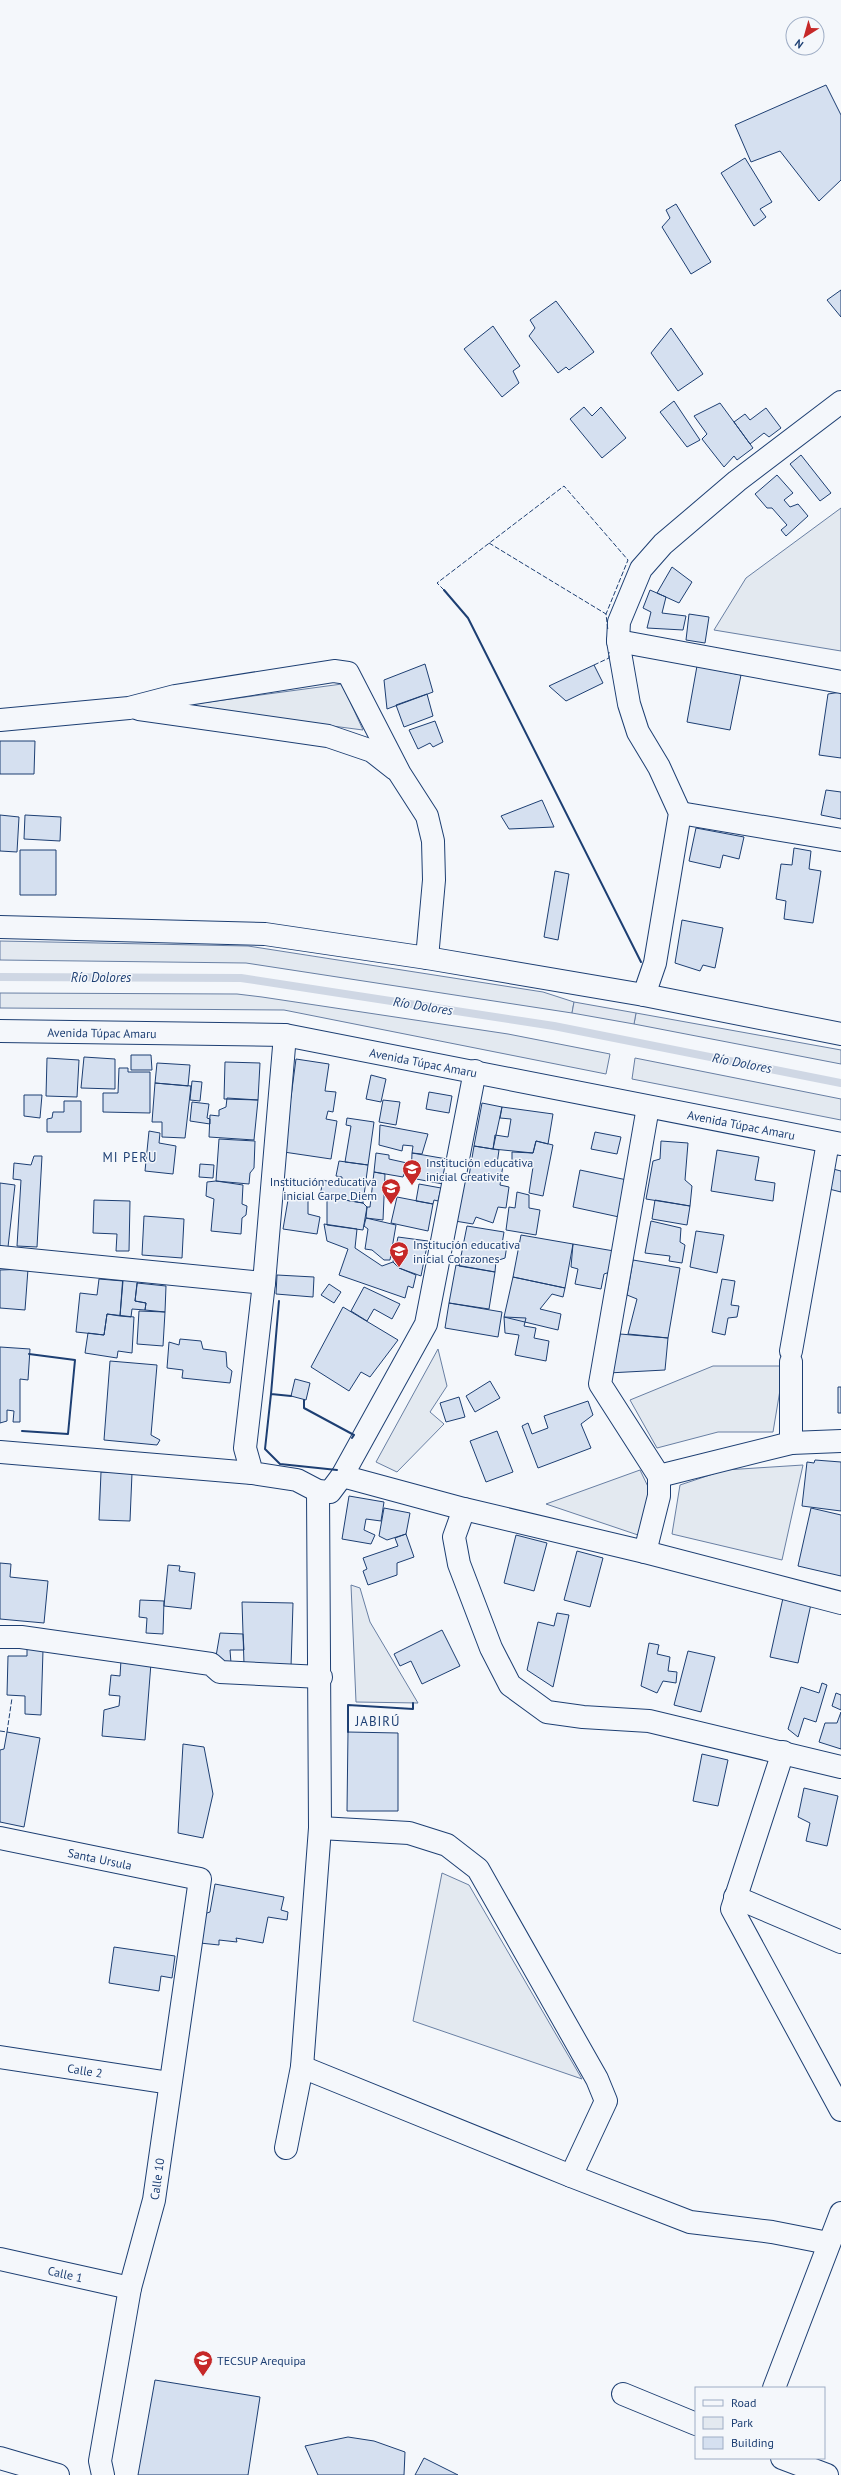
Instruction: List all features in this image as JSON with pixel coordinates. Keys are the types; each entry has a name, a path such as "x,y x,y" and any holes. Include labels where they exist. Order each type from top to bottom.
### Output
{"street":[{"path":"644,995 655,963 680,813 659,767 638,732 629,704 618,641 619,622 641,569 663,544 737,481 841,402"},
{"path":"618,641 841,682"},
{"path":"0,720 129,708 175,696 334,671 348,673 400,774 426,816 433,841 434,880 427,958"},
{"path":"129,708 328,736 372,751 400,774"},
{"path":"680,813 841,840"},
{"path":"0,927 265,934 427,958 644,995 841,1034"},
{"name":"Avenida Túpac Amaru","path":"0,1031 285,1034 835,1143"},
{"path":"252,1474 245,1448 264,1283 285,1034"},
{"path":"0,1452 252,1474 297,1480 318,1491 330,1492 342,1476 426,1324 475,1071"},
{"path":"645,1552 659,1496 659,1476 600,1384 648,1107"},
{"path":"791,1443 791,1356 835,1143"},
{"path":"0,1257 264,1283"},
{"path":"659,1476 791,1443 841,1441"},
{"path":"342,1476 464,1509 645,1552 841,1603"},
{"path":"286,2148 302,2067 320,1828 321,1677 318,1491"},
{"path":"464,1509 454,1537 458,1564 491,1648 510,1685 547,1712 583,1717 649,1721 841,1767"},
{"path":"0,1636 21,1637 211,1664 220,1672 321,1677"},
{"path":"783,1752 732,1909 841,2110"},
{"path":"320,1828 409,1833 447,1844 478,1870 597,2080 606,2101 571,2176"},
{"name":"Santa Ursula","path":"0,1838 200,1879"},
{"name":"Calle 10","path":"103,2475 100,2461 130,2288 154,2200 200,1879"},
{"path":"735,1897 841,1942"},
{"name":"Calle 2","path":"0,2057 170,2083"},
{"path":"302,2067 571,2176 690,2222 772,2232 828,2243"},
{"path":"774,2387 828,2243 841,2213"},
{"name":"Calle 1","path":"0,2259 130,2288"},
{"path":"623,2394 695,2424"},
{"path":"0,2458 58,2475"},
{"path":"785,2459 827,2475"}],"green space":[{"path":"841,508 841,651 714,630 746,578"},
{"path":"342,684 363,730 179,706"},
{"path":"0,941 248,946 543,992 574,1002 572,1013 246,963 0,960"},
{"path":"0,993 237,994 508,1034 610,1054 606,1074 284,1010 0,1008"},
{"path":"636,1013 841,1050 841,1064 634,1024"},
{"path":"635,1058 841,1099 841,1120 632,1079"},
{"path":"438,1349 447,1386 430,1412 444,1424 397,1472 376,1462"},
{"path":"713,1366 784,1366 773,1432 718,1432 657,1448 630,1400"},
{"path":"803,1465 782,1560 672,1534 680,1485 725,1470"},
{"path":"640,1470 652,1495 638,1535 546,1504"},
{"path":"351,1585 360,1588 370,1622 418,1703 356,1702"},
{"path":"442,1873 469,1885 582,2079 413,2021"}],"shaded area":[{"path":"574,1002 636,1013 634,1024 572,1013"}],"building":[{"path":"826,85 841,115 841,180 819,201 780,151 751,162 735,125"},
{"path":"745,158 772,202 760,209 766,217 754,226 721,173"},
{"path":"676,204 711,262 691,274 662,227 670,218 666,210"},
{"path":"841,290 841,317 827,300"},
{"path":"556,301 594,352 569,370 566,367 558,373 529,336 535,328 530,320"},
{"path":"493,326 520,366 513,371 519,383 502,397 464,349"},
{"path":"671,328 703,374 678,391 651,353"},
{"path":"674,401 700,440 687,447 660,412"},
{"path":"720,403 753,448 737,460 734,456 724,467 702,439 707,434 694,416"},
{"path":"584,407 592,416 601,407 626,438 602,458 570,419"},
{"path":"766,408 781,428 769,437 764,433 750,444 734,422 745,414 750,420"},
{"path":"801,455 831,493 820,501 790,464"},
{"path":"777,475 793,493 784,500 790,507 798,504 808,516 786,536 781,530 787,525 772,508 767,508 755,494"},
{"path":"672,567 692,582 679,603 657,593"},
{"path":"650,590 666,597 662,613 686,616 683,630 647,628 651,612 643,608"},
{"path":"689,614 709,617 705,643 686,640"},
{"path":"425,664 433,692 387,709 384,680"},
{"path":"594,665 603,683 566,701 549,686"},
{"path":"697,666 741,675 730,730 687,722"},
{"path":"841,692 841,758 819,755 828,694"},
{"path":"427,694 433,716 404,727 396,705"},
{"path":"435,721 443,742 433,747 430,743 418,749 409,730"},
{"path":"0,741 35,741 34,774 0,774"},
{"path":"826,790 841,792 841,819 821,815"},
{"path":"542,800 554,827 509,829 501,816"},
{"path":"0,815 19,817 17,852 0,851"},
{"path":"25,815 61,817 60,841 24,839"},
{"path":"696,828 744,837 739,859 723,855 720,868 689,861"},
{"path":"794,848 811,851 809,869 821,871 813,923 784,919 786,901 776,899 781,864 792,865"},
{"path":"20,850 56,850 56,895 20,895"},
{"path":"555,871 569,874 558,940 544,937"},
{"path":"682,920 723,928 715,968 703,965 700,971 675,963"},
{"path":"131,1055 151,1055 152,1070 131,1070"},
{"path":"84,1057 115,1059 115,1089 81,1088"},
{"path":"47,1058 79,1060 77,1097 46,1096"},
{"path":"296,1059 329,1064 325,1091 336,1092 333,1112 328,1111 326,1119 337,1121 331,1159 277,1151 291,1097"},
{"path":"225,1062 260,1063 258,1100 224,1099"},
{"path":"157,1063 190,1065 188,1086 155,1083"},
{"path":"119,1068 128,1068 128,1072 150,1072 150,1113 103,1112 103,1093 118,1093"},
{"path":"371,1075 386,1079 381,1102 366,1099"},
{"path":"192,1081 202,1082 200,1101 190,1100"},
{"path":"155,1083 191,1086 185,1138 162,1137 162,1122 152,1122"},
{"path":"429,1092 452,1096 449,1113 426,1109"},
{"path":"24,1095 42,1095 40,1118 24,1116"},
{"path":"227,1098 258,1100 254,1140 209,1137 210,1115 219,1116 219,1110 226,1107"},
{"path":"383,1100 400,1102 396,1125 379,1122"},
{"path":"64,1101 81,1101 81,1132 47,1132 47,1119 52,1118 53,1112 64,1112"},
{"path":"192,1102 209,1104 207,1118 210,1119 210,1124 190,1121"},
{"path":"482,1103 502,1107 493,1149 474,1146"},
{"path":"502,1107 553,1114 548,1144 536,1141 533,1153 493,1149 495,1135 508,1137 511,1119 500,1118"},
{"path":"347,1118 374,1122 368,1165 345,1162 351,1126 346,1125"},
{"path":"380,1125 428,1134 422,1154 412,1153 413,1146 403,1145 402,1151 379,1145"},
{"path":"149,1131 160,1133 159,1143 176,1146 173,1174 145,1171"},
{"path":"595,1132 621,1137 617,1154 591,1149"},
{"path":"219,1139 255,1141 254,1168 250,1173 249,1184 216,1181"},
{"path":"536,1141 553,1145 543,1196 529,1193 533,1167 512,1164 512,1152 533,1153"},
{"path":"661,1141 688,1143 685,1180 692,1186 690,1206 646,1199 653,1161 660,1159"},
{"path":"474,1146 499,1150 497,1164 503,1165 500,1185 509,1187 506,1208 498,1207 493,1223 476,1217 473,1224 455,1221 462,1175 469,1176"},
{"path":"717,1150 759,1157 755,1180 775,1183 773,1201 711,1191"},
{"path":"376,1153 389,1155 389,1159 407,1163 403,1177 374,1172"},
{"path":"412,1153 447,1159 443,1184 411,1178"},
{"path":"34,1156 42,1156 37,1247 17,1246 21,1180 13,1179 14,1163 31,1165"},
{"path":"339,1161 368,1165 363,1203 320,1196 323,1180 342,1185 342,1177 336,1176"},
{"path":"200,1164 214,1165 213,1178 199,1177"},
{"path":"833,1169 841,1171 841,1192 829,1189"},
{"path":"580,1170 627,1180 619,1217 573,1207"},
{"path":"374,1172 385,1174 383,1220 366,1218 367,1207 370,1207"},
{"path":"216,1181 243,1185 242,1204 247,1206 246,1215 242,1218 241,1234 211,1231 214,1199 206,1196 207,1182"},
{"path":"0,1183 15,1185 8,1247 0,1246"},
{"path":"419,1184 441,1188 438,1201 434,1200 433,1204 416,1201"},
{"path":"517,1192 529,1195 529,1208 540,1210 536,1235 506,1230 509,1207 515,1208"},
{"path":"289,1194 308,1200 308,1214 320,1217 317,1234 283,1229"},
{"path":"327,1197 363,1203 367,1207 363,1230 327,1225"},
{"path":"397,1197 433,1204 428,1231 391,1223"},
{"path":"94,1200 130,1201 129,1251 116,1251 117,1234 93,1233"},
{"path":"655,1200 690,1206 687,1225 652,1219"},
{"path":"144,1216 184,1219 182,1258 142,1255"},
{"path":"366,1218 396,1225 390,1260 384,1260 372,1250 365,1249 368,1229 364,1226"},
{"path":"651,1221 681,1228 680,1242 685,1245 682,1263 669,1261 670,1256 645,1253"},
{"path":"324,1224 357,1229 355,1248 382,1266 393,1262 399,1268 416,1275 413,1288 408,1286 405,1298 339,1275 348,1249 327,1241"},
{"path":"467,1226 504,1232 502,1244 507,1245 505,1258 496,1261 495,1272 459,1266"},
{"path":"696,1231 724,1235 717,1273 690,1267"},
{"path":"521,1235 573,1244 565,1288 513,1277"},
{"path":"398,1237 428,1241 421,1276 399,1268 393,1262"},
{"path":"573,1244 614,1251 610,1272 604,1274 601,1289 575,1284 578,1269 571,1267"},
{"path":"633,1260 680,1268 668,1338 628,1334 637,1299 627,1295"},
{"path":"456,1265 495,1272 489,1309 449,1303"},
{"path":"28,1269 25,1310 0,1308 0,1270"},
{"path":"123,1275 138,1277 135,1301 146,1303 145,1310 132,1309 131,1317 120,1316"},
{"path":"277,1275 314,1277 313,1297 276,1294"},
{"path":"513,1277 565,1288 563,1297 552,1294 540,1309 561,1314 558,1330 504,1317"},
{"path":"99,1279 123,1281 120,1316 107,1314 104,1335 76,1332 80,1293 97,1295"},
{"path":"722,1279 735,1281 731,1305 739,1306 737,1317 728,1318 725,1335 712,1332"},
{"path":"137,1283 166,1286 165,1312 145,1310 146,1303 135,1301"},
{"path":"329,1284 341,1292 334,1303 321,1295"},
{"path":"364,1287 400,1304 392,1319 374,1309 367,1321 351,1311"},
{"path":"449,1303 502,1312 498,1337 445,1328"},
{"path":"343,1307 398,1340 370,1377 361,1372 349,1391 311,1367"},
{"path":"139,1311 165,1312 163,1346 137,1344"},
{"path":"107,1314 134,1317 132,1353 118,1351 117,1358 85,1353 88,1333 104,1335"},
{"path":"504,1317 526,1318 524,1326 536,1328 534,1338 549,1341 546,1361 515,1355 519,1335 505,1333"},
{"path":"620,1334 668,1338 665,1370 608,1373 612,1345 619,1342"},
{"path":"180,1339 201,1341 203,1349 226,1352 227,1367 232,1371 230,1383 182,1378 183,1370 167,1368 169,1342 179,1345"},
{"path":"0,1347 30,1349 28,1380 20,1379 20,1422 13,1422 14,1411 7,1410 7,1421 0,1423"},
{"path":"110,1361 157,1365 151,1435 160,1440 157,1445 104,1440"},
{"path":"295,1379 310,1383 306,1400 291,1396"},
{"path":"490,1381 500,1398 475,1412 466,1396"},
{"path":"838,1387 841,1387 841,1413 838,1413"},
{"path":"459,1397 465,1417 446,1422 440,1403"},
{"path":"588,1401 593,1415 581,1424 591,1448 538,1468 522,1426 528,1423 532,1434 548,1428 544,1416"},
{"path":"497,1431 513,1472 486,1482 470,1441"},
{"path":"815,1460 841,1462 841,1511 802,1506 807,1462 814,1463"},
{"path":"101,1472 132,1473 130,1521 99,1520"},
{"path":"349,1496 384,1502 381,1521 366,1519 364,1530 375,1535 371,1544 342,1539"},
{"path":"384,1508 410,1513 406,1534 387,1540 379,1536"},
{"path":"811,1508 841,1515 841,1576 798,1566"},
{"path":"406,1534 414,1557 397,1563 397,1575 368,1585 363,1571 367,1569 363,1558 398,1546 395,1538"},
{"path":"516,1535 547,1543 534,1591 504,1583"},
{"path":"577,1551 603,1558 590,1607 564,1600"},
{"path":"0,1563 11,1564 10,1577 48,1581 44,1623 0,1619"},
{"path":"168,1565 180,1566 179,1571 195,1573 191,1609 164,1606"},
{"path":"783,1598 811,1604 798,1663 770,1657"},
{"path":"140,1600 164,1601 163,1634 146,1633 147,1618 139,1617"},
{"path":"242,1602 293,1603 291,1667 244,1664"},
{"path":"557,1613 569,1615 553,1687 527,1670 538,1622 554,1626"},
{"path":"442,1630 460,1666 422,1684 411,1661 400,1666 394,1654"},
{"path":"220,1633 243,1634 244,1650 230,1650 231,1663 215,1662"},
{"path":"649,1643 659,1645 657,1654 670,1657 668,1671 677,1672 676,1683 663,1681 657,1693 641,1686"},
{"path":"27,1649 43,1650 41,1715 25,1714 25,1696 7,1695 8,1656 27,1656"},
{"path":"688,1651 715,1657 701,1712 674,1705"},
{"path":"121,1660 151,1663 145,1740 102,1736 104,1710 119,1706 120,1696 109,1695 111,1675 120,1676"},
{"path":"822,1683 827,1685 816,1722 804,1718 798,1737 788,1729 801,1687 819,1693"},
{"path":"836,1693 841,1695 841,1710 832,1706"},
{"path":"841,1712 841,1749 819,1742 825,1723 837,1723"},
{"path":"7,1732 40,1738 24,1827 0,1822 0,1750 4,1749"},
{"path":"348,1732 398,1733 398,1811 347,1811"},
{"path":"183,1744 204,1747 213,1794 203,1838 178,1833"},
{"path":"702,1754 728,1760 718,1806 693,1801"},
{"path":"804,1788 838,1796 827,1846 806,1841 810,1823 798,1817"},
{"path":"215,1884 284,1897 281,1910 288,1912 287,1920 268,1917 263,1943 236,1938 237,1942 219,1940 219,1945 200,1943 204,1914 210,1912"},
{"path":"114,1947 175,1956 172,1978 161,1976 159,1991 109,1983"},
{"path":"155,2380 260,2397 248,2475 138,2475"},
{"path":"348,2437 374,2441 405,2452 404,2475 318,2475 305,2446"},
{"path":"424,2458 458,2475 415,2475"}],"waterway":[{"name":"Río Dolores","path":"0,977 241,978 554,1026 841,1083"}],"fence":[{"path":"444,590 437,583 564,486 628,560 606,614 608,631"},
{"path":"489,543 606,614"},
{"path":"594,665 609,658 609,652"},
{"path":"0,1731 7,1732 12,1698"}],"wall":[{"path":"444,590 468,618 641,962"},
{"path":"271,1394 279,1301"},
{"path":"22,1431 68,1434 75,1360 29,1354"},
{"path":"291,1396 271,1394 265,1449 280,1464 337,1470"},
{"path":"304,1400 304,1408 354,1435 352,1438"},
{"path":"348,1732 348,1705 413,1709 413,1703"}],"place":[{"name":"Institución educativa inicial Creativite","path":"412,1186"},
{"name":"Institución educativa inicial Carpe Diem","path":"391,1205"},
{"name":"Institución educativa inicial Corazones","path":"399,1268"},
{"name":"TECSUP Arequipa","path":"203,2377"}],"district":[{"name":"MI PERU","path":"130,1157"},
{"name":"JABIRÚ","path":"378,1721"}]}
